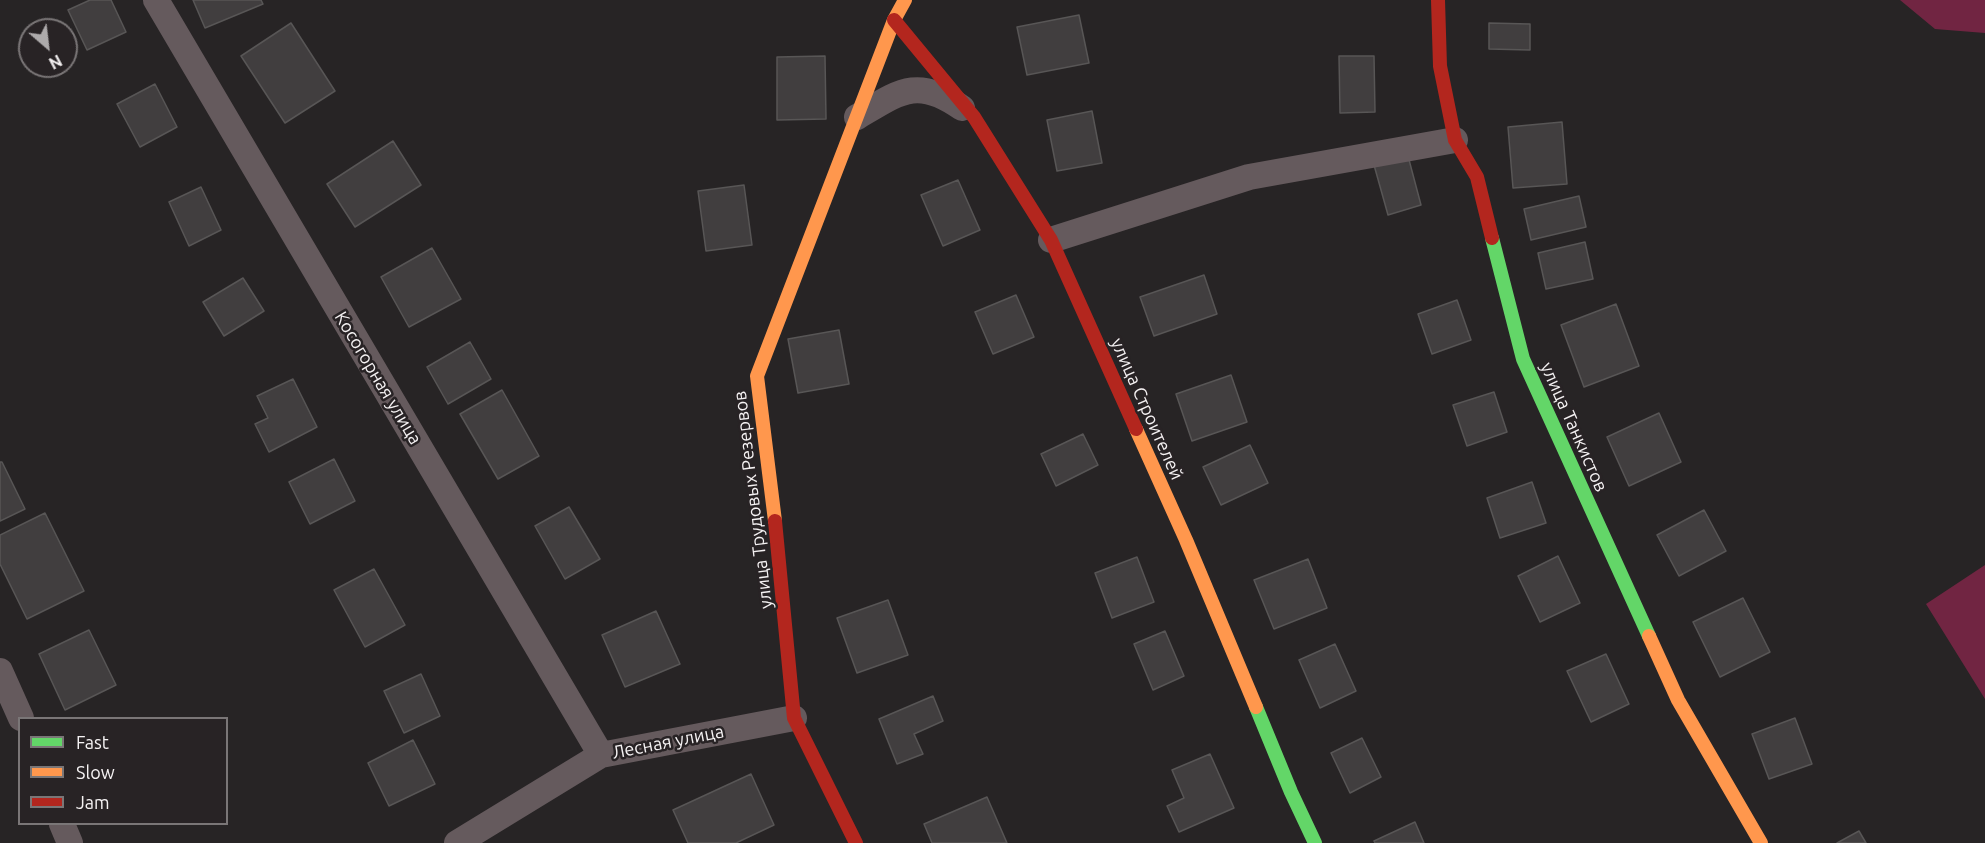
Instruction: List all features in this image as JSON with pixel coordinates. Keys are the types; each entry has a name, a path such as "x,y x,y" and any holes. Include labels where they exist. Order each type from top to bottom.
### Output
{"street":[{"name":"Косогорная улица","path":"156,0 601,755"},
{"path":"894,20 905,0"},
{"name":"улица Танкистов","path":"1438,0 1440,66 1455,140 1477,177 1523,358 1678,700 1761,843"},
{"name":"улица Строителей","path":"894,20 975,117 1051,240 1186,540 1291,792 1315,843"},
{"name":"улица Трудовых Резервов","path":"856,843 794,718 781,568 757,376 894,20"},
{"path":"857,117 895,94 919,89 944,95 975,117"},
{"path":"1051,240 1249,177 1455,140"},
{"path":"0,672 21,717"},
{"name":"Лесная улица","path":"457,843 601,755 794,718"},
{"path":"62,825 70,843"}],"shaded area":[{"path":"1900,0 1985,0 1985,33 1935,29"},
{"path":"1985,565 1985,699 1926,604"}],"building":[{"path":"90,0 111,0 126,32 87,50 78,31 78,18 72,18 68,10"},
{"path":"193,0 261,0 263,4 205,28"},
{"path":"1079,15 1089,63 1027,75 1017,27"},
{"path":"291,23 335,91 285,123 241,56"},
{"path":"1489,23 1530,24 1530,50 1489,49"},
{"path":"825,56 826,119 777,120 777,57"},
{"path":"1339,56 1374,56 1375,112 1340,113"},
{"path":"155,84 177,127 140,147 117,104"},
{"path":"1092,111 1102,163 1057,171 1047,120"},
{"path":"1562,122 1567,184 1513,188 1508,127"},
{"path":"393,141 421,185 355,227 327,184"},
{"path":"1408,156 1421,205 1388,215 1374,165"},
{"path":"958,180 980,230 943,246 921,195"},
{"path":"744,185 752,245 706,251 698,191"},
{"path":"201,187 221,230 189,246 169,202"},
{"path":"1579,196 1586,227 1531,240 1524,209"},
{"path":"1585,242 1593,279 1546,289 1538,253"},
{"path":"432,248 461,299 409,327 381,277"},
{"path":"1204,275 1217,314 1154,336 1140,297"},
{"path":"243,278 264,311 224,336 203,302"},
{"path":"1016,295 1034,337 993,354 975,312"},
{"path":"1457,300 1471,340 1432,354 1418,314"},
{"path":"1616,304 1639,366 1584,387 1561,325"},
{"path":"839,330 849,384 798,393 788,339"},
{"path":"470,342 491,379 448,404 427,367"},
{"path":"1231,375 1247,422 1192,441 1176,394"},
{"path":"293,379 317,427 269,452 255,424 268,418 257,396"},
{"path":"502,390 539,456 498,479 460,414"},
{"path":"1494,392 1507,432 1467,446 1453,405"},
{"path":"1659,413 1681,462 1629,486 1607,437"},
{"path":"1083,434 1098,465 1056,486 1041,454"},
{"path":"1250,445 1268,483 1221,505 1203,467"},
{"path":"334,459 355,501 310,524 289,482"},
{"path":"0,462 25,509 0,521"},
{"path":"1532,482 1546,523 1500,538 1487,498"},
{"path":"569,507 600,559 565,579 535,526"},
{"path":"1704,510 1726,551 1679,576 1657,535"},
{"path":"45,513 84,591 27,619 0,564 0,535"},
{"path":"1558,556 1580,603 1540,622 1518,576"},
{"path":"1137,557 1154,602 1112,618 1095,573"},
{"path":"1308,559 1327,608 1274,629 1254,580"},
{"path":"374,569 405,625 365,647 334,590"},
{"path":"1743,598 1770,652 1720,677 1693,622"},
{"path":"888,600 908,655 857,673 837,618"},
{"path":"656,611 680,664 625,687 602,635"},
{"path":"89,630 116,685 65,710 39,654"},
{"path":"1165,631 1184,676 1153,690 1134,644"},
{"path":"1335,644 1356,691 1320,708 1299,660"},
{"path":"1606,654 1629,704 1591,722 1567,671"},
{"path":"421,674 440,716 404,733 384,691"},
{"path":"933,696 943,721 914,734 923,754 897,764 879,719"},
{"path":"1795,718 1812,764 1769,779 1752,734"},
{"path":"1362,738 1381,777 1350,793 1331,753"},
{"path":"413,740 435,784 389,806 368,763"},
{"path":"1210,754 1234,808 1179,832 1167,806 1184,798 1172,770"},
{"path":"751,774 774,825 736,843 688,843 673,810"},
{"path":"987,797 1007,843 932,843 924,824"},
{"path":"1415,822 1424,843 1375,843 1374,841"},
{"path":"1859,831 1866,843 1837,843"}],"traffic: fast":[{"path":"1492,238 1523,359 1649,636"},
{"path":"1256,707 1315,843"}],"traffic: slow":[{"path":"775,521 757,376 894,20 905,0"},
{"path":"1136,429 1186,540 1256,707"},
{"path":"1649,636 1678,700 1761,843"}],"traffic: jam":[{"path":"1438,0 1440,66 1455,140 1477,177 1492,238"},
{"path":"894,20 974,117 1051,240 1136,429"},
{"path":"775,521 794,718 856,843"}]}
